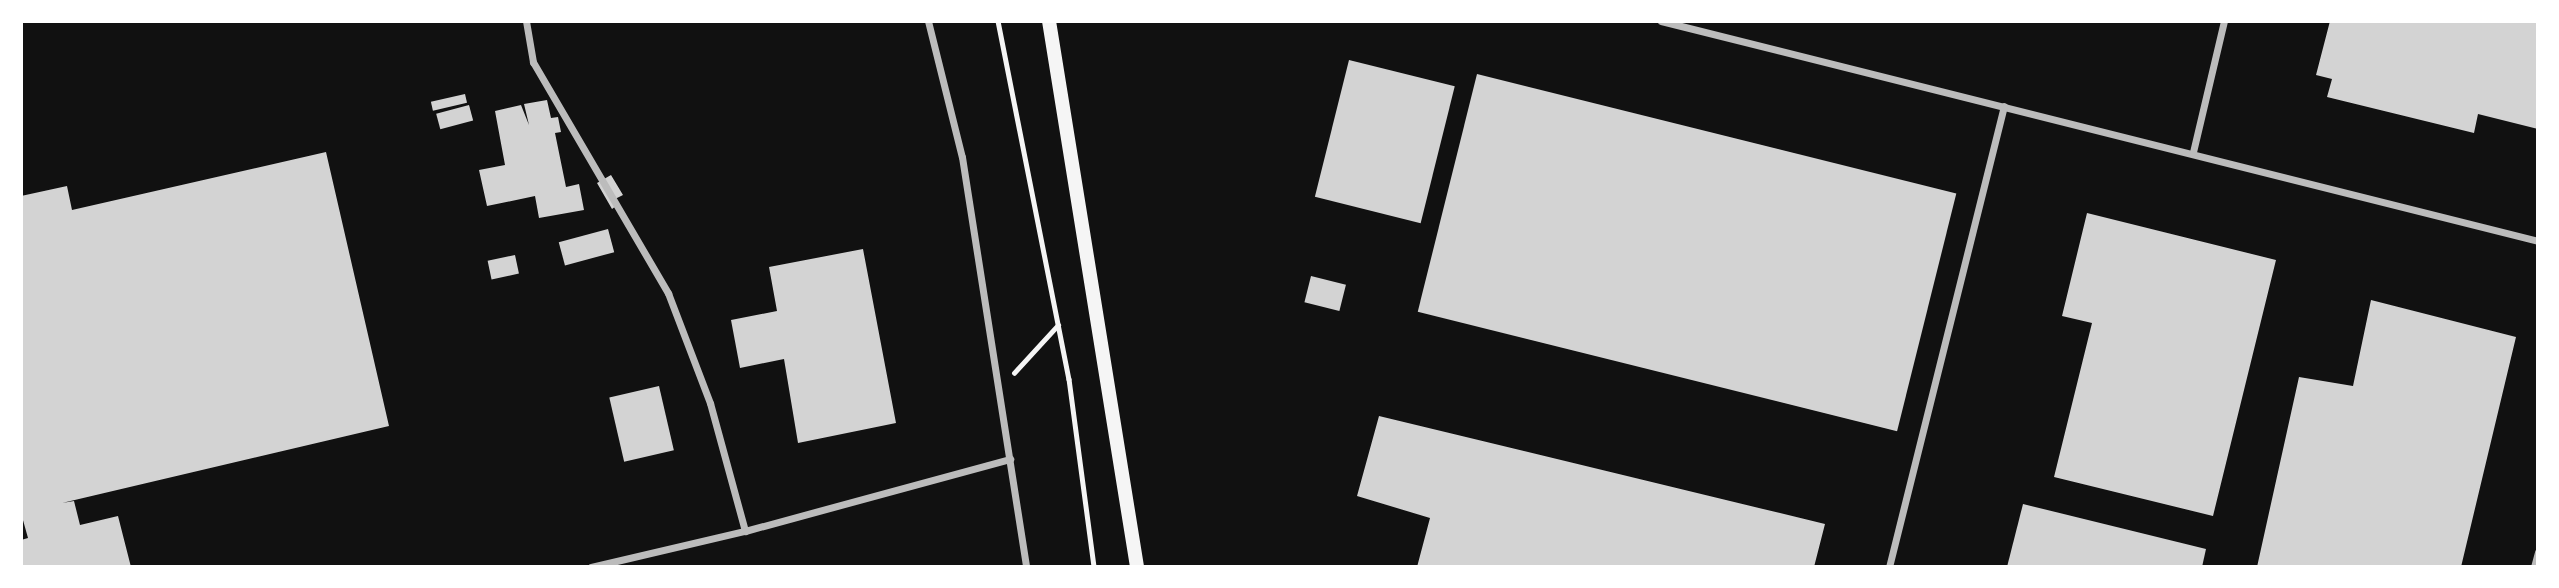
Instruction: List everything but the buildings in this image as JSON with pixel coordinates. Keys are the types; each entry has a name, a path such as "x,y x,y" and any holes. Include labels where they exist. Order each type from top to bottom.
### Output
{"main road":[{"path":"1049,21 1137,567"}],"street":[{"path":"527,21 533,62 668,293 710,403 745,531"},
{"path":"928,21 962,157 1026,567"},
{"path":"1661,21 2193,152 2538,241"},
{"path":"2193,152 2224,21"},
{"path":"1889,567 2004,106"},
{"path":"591,567 745,531 1010,459"},
{"path":"2535,567 2538,551"}],"path":[{"path":"998,21 1058,324 1094,567"},
{"path":"999,389 1058,324"}]}
